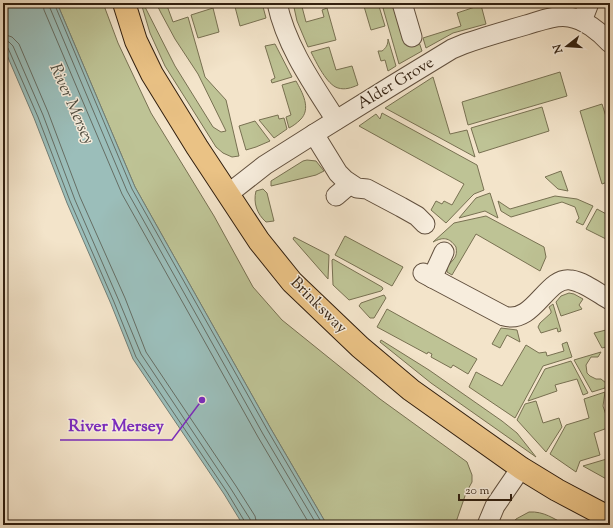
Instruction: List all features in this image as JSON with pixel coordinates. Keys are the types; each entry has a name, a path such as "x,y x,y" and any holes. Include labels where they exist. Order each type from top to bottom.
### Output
{"main road":[{"name":"Brinksway","path":"124,3 136,40 152,74 197,147 259,241 292,282 331,321 411,390 521,468 557,490 610,518"}],"street":[{"path":"277,3 290,43 336,120"},
{"path":"402,3 412,37"},
{"path":"589,3 582,22 610,44"},
{"name":"Alder Grove","path":"228,194 265,165 452,49 548,19 569,17 582,22"},
{"path":"314,134 338,173 343,190 358,188 367,189 417,216 425,224"},
{"path":"444,252 428,275 510,318 519,317 525,314 553,287 563,281 570,280 579,283 610,300"},
{"path":"487,525 496,506 521,468"}],"green space":[{"path":"57,3 103,3 118,43 151,113 214,216 253,287 282,320 380,399 467,462 472,475 472,482 466,493 455,525 327,525 271,429 135,187"},
{"path":"141,3 143,3 175,66 213,127 221,132 226,131 198,74 175,39 156,3 166,3 173,22 188,17 205,77 226,100 239,156 232,157 223,153 216,147 165,66 150,33"},
{"path":"234,3 262,3 266,18 240,26"},
{"path":"293,3 301,3 306,22 324,17 322,10 327,8 336,40 308,47 297,21"},
{"path":"363,3 378,3 385,26 371,30"},
{"path":"396,4 417,36 422,51 399,64 383,8"},
{"path":"481,5 486,24 453,33 426,48 423,38 461,26 457,13"},
{"path":"213,8 219,32 198,38 191,15"},
{"path":"388,39 396,66 388,71 385,60 381,61 378,51 382,51 386,47"},
{"path":"275,44 292,77 272,83 271,80 275,78 265,46"},
{"path":"329,47 336,70 352,66 358,85 343,89 338,88 330,83 326,78 311,52"},
{"path":"560,72 567,96 468,125 462,102"},
{"path":"433,77 450,134 467,130 475,157 385,108"},
{"path":"296,81 305,100 306,106 304,116 289,128 286,117 291,115 282,85"},
{"path":"602,104 610,126 610,181 602,184 580,111"},
{"path":"542,107 549,131 479,153 471,128"},
{"path":"382,113 477,165 484,190 474,194 446,223 431,210 436,201 442,204 444,201 452,205 464,184 359,126 376,114 380,119"},
{"path":"278,115 279,119 284,118 287,129 274,138 259,120"},
{"path":"255,121 270,141 246,150 239,126"},
{"path":"307,160 316,161 324,171 316,175 271,186 271,181"},
{"path":"561,171 568,191 558,189 545,177"},
{"path":"263,189 267,193 274,221 266,222 256,208 256,191"},
{"path":"490,193 498,218 485,211 459,218 476,198"},
{"path":"555,196 577,199 593,206 583,225 576,222 579,218 575,207 562,202 511,217 501,211 498,201 510,209"},
{"path":"597,209 610,216 610,241 586,229"},
{"path":"486,216 544,247 546,257 540,271 476,234 452,275 447,272 447,267 456,256 456,247 451,241 446,239 440,239 433,242 454,223"},
{"path":"345,236 403,267 392,286 335,255"},
{"path":"294,237 329,255 328,279 293,239"},
{"path":"333,259 382,287 383,289 381,291 349,300 333,285"},
{"path":"569,293 583,299 579,305 582,309 561,316 556,302 561,296"},
{"path":"384,295 386,298 374,318 370,318 359,306 361,303"},
{"path":"553,304 561,331 558,332 557,328 541,333 538,327 540,323 551,313 549,307"},
{"path":"387,309 477,359 468,374 453,365 451,368 431,357 432,354 428,352 427,354 377,327"},
{"path":"501,328 517,330 520,342 507,335 500,348 492,344"},
{"path":"610,329 610,346 602,348 594,333"},
{"path":"381,340 429,370 502,421 517,433 536,457 431,383 380,342"},
{"path":"567,342 572,357 543,366 515,418 469,387 476,372 502,386 526,345 539,353 546,352 547,356 564,351 562,344"},
{"path":"601,352 598,357 591,357 586,365 587,373 590,376 596,379 601,379 606,383 605,388 592,392 574,360"},
{"path":"571,361 588,393 583,395 577,379 555,385 557,391 528,401 545,369"},
{"path":"605,392 603,406 610,427 594,433 600,455 580,461 576,472 550,454 566,425 589,418 584,399"},
{"path":"536,401 543,423 559,418 562,427 546,452 517,420 525,404"},
{"path":"610,458 610,481 583,466"},
{"path":"529,512 544,514 566,525 512,525 516,519"}],"water":[{"path":"3,3 57,3 135,187 271,429 327,525 243,525 224,494 133,359 3,46"}],"place":[{"name":"River Mersey","path":"202,400"}]}
